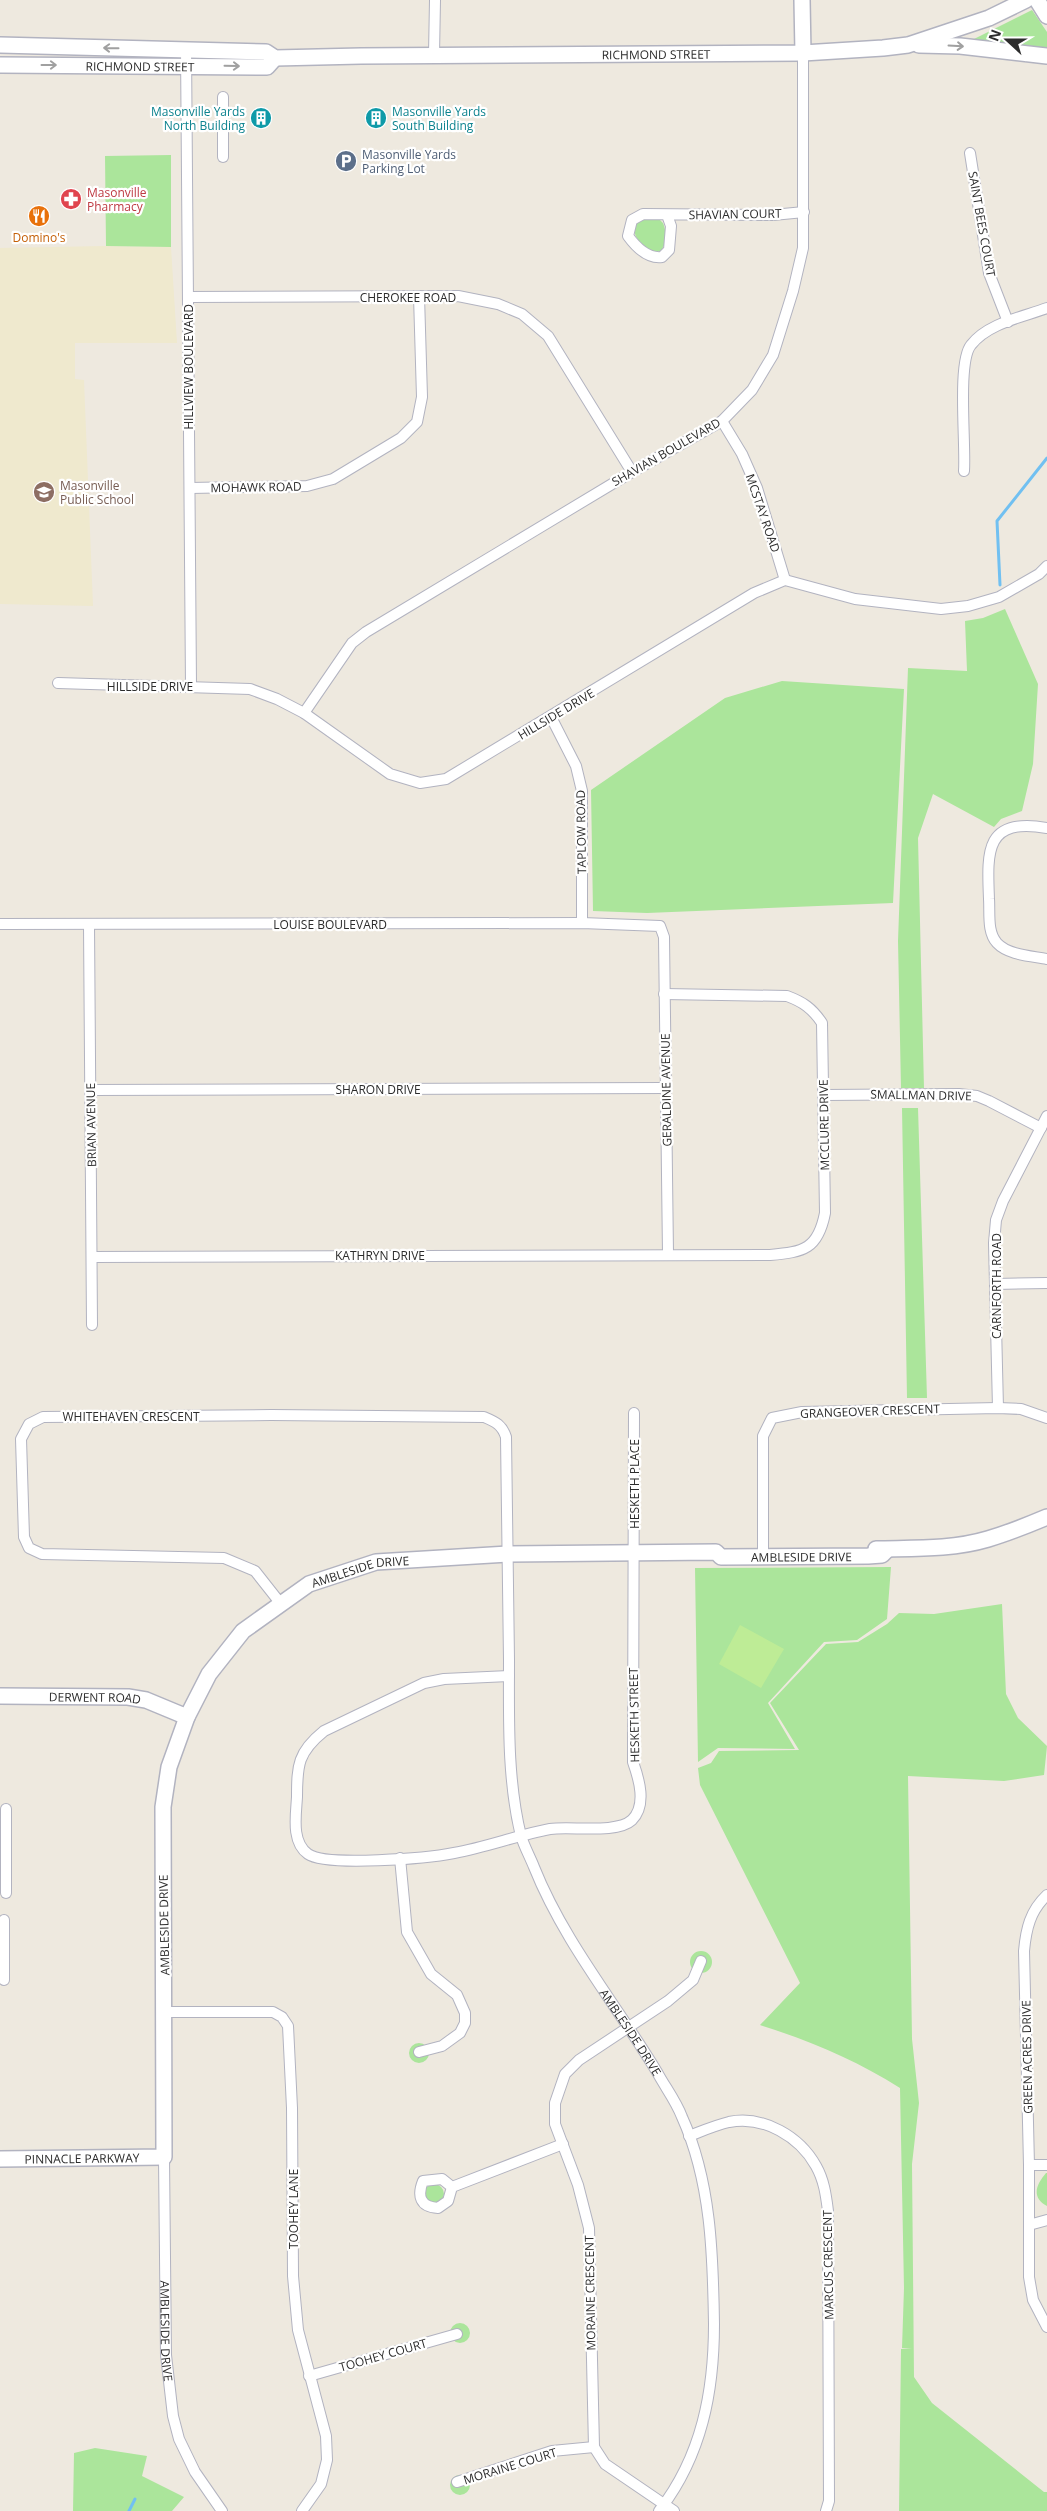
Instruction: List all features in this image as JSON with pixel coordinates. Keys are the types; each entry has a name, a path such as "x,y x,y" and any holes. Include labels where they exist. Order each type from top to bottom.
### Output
{"street":[{"path":"434,55 436,0"},
{"path":"802,0 803,54"},
{"name":"RICHMOND STREET","path":"0,45 186,48 266,52 275,58 434,55 803,54 908,45 989,18 1026,0"},
{"path":"1037,0 1047,16"},
{"path":"908,45 960,46 1047,56"},
{"name":"HILLVIEW BOULEVARD","path":"186,48 191,686"},
{"name":"SHAVIAN BOULEVARD","path":"304,714 352,643 366,632 632,472 722,421 752,390 772,355 793,291 802,248 804,212 803,54"},
{"name":"RICHMOND STREET","path":"0,65 267,67 275,58"},
{"path":"223,97 223,157"},
{"name":"SAINT BEES COURT","path":"970,153 989,273 1008,322"},
{"name":"SHAVIAN COURT","path":"667,215 671,226 669,250 662,257 651,257 633,243 628,236 629,225 637,216 643,214 773,215 804,212"},
{"name":"MOHAWK ROAD","path":"190,488 307,486 333,479 401,438 417,422 422,397 419,296"},
{"name":"CHEROKEE ROAD","path":"188,297 458,296 498,304 522,314 548,336 632,472"},
{"path":"964,470 963,379 970,345 995,327 1047,308"},
{"name":"MCSTAY ROAD","path":"722,421 742,454 757,488 785,580"},
{"path":"785,580 855,599 941,609 968,606 999,598 1039,574 1047,566"},
{"name":"HILLSIDE DRIVE","path":"58,683 250,689 277,699 304,714 390,774 420,783 446,779 754,593 785,580"},
{"name":"TAPLOW ROAD","path":"551,717 576,766 582,791 582,923"},
{"path":"1047,828 1018,826 1002,831 993,843 987,861 990,934 1007,951 1047,959"},
{"name":"LOUISE BOULEVARD","path":"0,924 582,923 660,926"},
{"name":"BRIAN AVENUE","path":"89,925 93,1256 92,1326"},
{"name":"GERALDINE AVENUE","path":"660,926 664,936 668,1254"},
{"name":"MCCLURE DRIVE","path":"664,994 787,996 802,1001 814,1011 822,1023 824,1095 825,1213 822,1231 815,1242 804,1250 770,1255 668,1254"},
{"name":"SHARON DRIVE","path":"91,1090 666,1088"},
{"name":"SMALLMAN DRIVE","path":"824,1095 959,1094 977,1096 1041,1128"},
{"name":"CARNFORTH ROAD","path":"998,1408 994,1243 996,1220 1003,1201 1047,1116"},
{"name":"KATHRYN DRIVE","path":"93,1256 668,1254"},
{"path":"995,1284 1047,1283"},
{"name":"GRANGEOVER CRESCENT","path":"764,1553 763,1436 772,1418 802,1412 998,1408 1021,1410 1047,1418"},
{"name":"HESKETH PLACE","path":"634,1413 634,1554"},
{"name":"WHITEHAVEN CRESCENT","path":"281,1604 255,1571 224,1558 42,1554 29,1548 24,1537 21,1439 29,1424 43,1417 270,1415 484,1417 495,1421 503,1428 506,1437 508,1554"},
{"name":"AMBLESIDE DRIVE","path":"222,2511 194,2472 179,2439 173,2416 166,2355 163,1799 169,1768 187,1717 209,1674 243,1631 309,1584 376,1562 508,1554 634,1554 719,1551 721,1557 764,1553 839,1552 882,1555 886,1550 930,1549 980,1541 1047,1518"},
{"name":"AMBLESIDE DRIVE","path":"508,1554 509,1742 515,1799 522,1837 545,1895 572,1942 630,2026 682,2115 703,2180 713,2261 714,2345 709,2400 697,2445 681,2478 662,2508"},
{"name":"HESKETH STREET","path":"509,1676 444,1679 424,1684 324,1731 311,1742 302,1754 297,1779 296,1833 300,1846 308,1854 332,1861 400,1858 452,1854 564,1827 616,1826 630,1822 640,1806 640,1794 634,1762 632,1566 634,1554"},
{"name":"DERWENT ROAD","path":"0,1696 128,1697 146,1700 187,1717"},
{"path":"6,1809 6,1893"},
{"path":"400,1858 407,1932 431,1974 457,1995 465,2013 460,2033 442,2046 419,2052"},
{"name":"GREEN ACRES DRIVE","path":"1047,1895 1038,1903 1030,1918 1025,1933 1024,1952 1029,2165 1029,2277 1033,2300 1047,2327"},
{"path":"4,1920 4,1980"},
{"name":"MORAINE CRESCENT","path":"594,2448 589,2228 578,2185 555,2124 554,2112 559,2088 565,2074 579,2060 668,2001 693,1980 701,1960"},
{"name":"TOOHEY LANE","path":"165,2012 272,2012 282,2017 288,2026 292,2108 293,2276 298,2330 326,2436 327,2460 321,2484 302,2511"},
{"name":"MARCUS CRESCENT","path":"689,2136 730,2122 764,2124 781,2131 806,2151 825,2186 828,2211 829,2492 826,2511"},
{"path":"452,2187 563,2144"},
{"name":"PINNACLE PARKWAY","path":"0,2159 164,2157"},
{"path":"1029,2165 1047,2165"},
{"path":"1029,2225 1047,2220"},
{"name":"TOOHEY COURT","path":"309,2376 458,2334"},
{"path":"594,2448 605,2464 662,2508 674,2511"},
{"name":"MORAINE COURT","path":"457,2482 552,2451 594,2448"}],"shaded area":[{"name":"Masonville Public School","path":"171,247 177,343 75,343 75,379 84,380 93,606 0,604 0,248"}],"green space":[{"path":"1032,10 1047,32 1047,52 966,43"},
{"path":"171,155 171,247 106,246 105,156"},
{"path":"643,219 660,220 663,223 666,239 663,248 659,251 649,251 636,236 635,224"},
{"path":"1005,609 1038,684 1033,764 1022,811 1001,819 994,827 933,794 918,838 924,1088 901,1088 898,941 908,668 967,671 965,621 983,618"},
{"path":"782,681 904,689 893,903 647,913 593,911 591,790 725,698"},
{"path":"902,1108 918,1108 927,1398 907,1398"},
{"path":"891,1567 887,1619 857,1640 824,1642 768,1703 795,1749 718,1748 698,1762 695,1568"},
{"path":"1002,1604 1006,1694 1018,1718 1047,1746 1044,1775 1004,1781 908,1776 912,2039 919,2103 912,2164 914,2377 932,2403 1044,2492 1047,2492 1047,2511 899,2511 901,2349 912,2348 902,2348 904,2288 900,2088 832,2052 760,2025 800,1983 700,1785 698,1768 711,1763 719,1751 799,1750 770,1703 826,1644 858,1642 887,1624 899,1613 934,1614"},
{"path":"740,1625 784,1649 761,1688 719,1664"},
{"path":"701,1951 709,1954 712,1962 709,1970 701,1973 693,1970 690,1962 693,1954"},
{"path":"419,2043 426,2046 429,2053 426,2060 419,2063 412,2060 409,2053 412,2046"},
{"path":"1046,2173 1047,2206 1037,2195 1038,2186"},
{"path":"430,2184 438,2184 444,2190 444,2198 438,2204 430,2204 424,2198 424,2190"},
{"path":"456,2323 464,2323 470,2329 470,2337 464,2343 456,2343 450,2337 450,2329"},
{"path":"95,2448 147,2456 142,2476 184,2497 172,2511 73,2511 74,2453"},
{"path":"460,2475 467,2478 470,2485 467,2492 460,2495 453,2492 450,2485 453,2478"}],"waterway":[{"path":"1000,585 997,521 1047,458"},
{"path":"129,2511 135,2499"}],"place":[{"name":"Masonville Yards North Building","path":"261,118"},
{"name":"Masonville Yards South Building","path":"376,118"},
{"name":"Masonville Yards Parking Lot","path":"346,161"},
{"name":"Masonville Pharmacy","path":"71,199"},
{"name":"Domino's","path":"39,216"},
{"name":"Masonville Public School","path":"44,492"}]}
